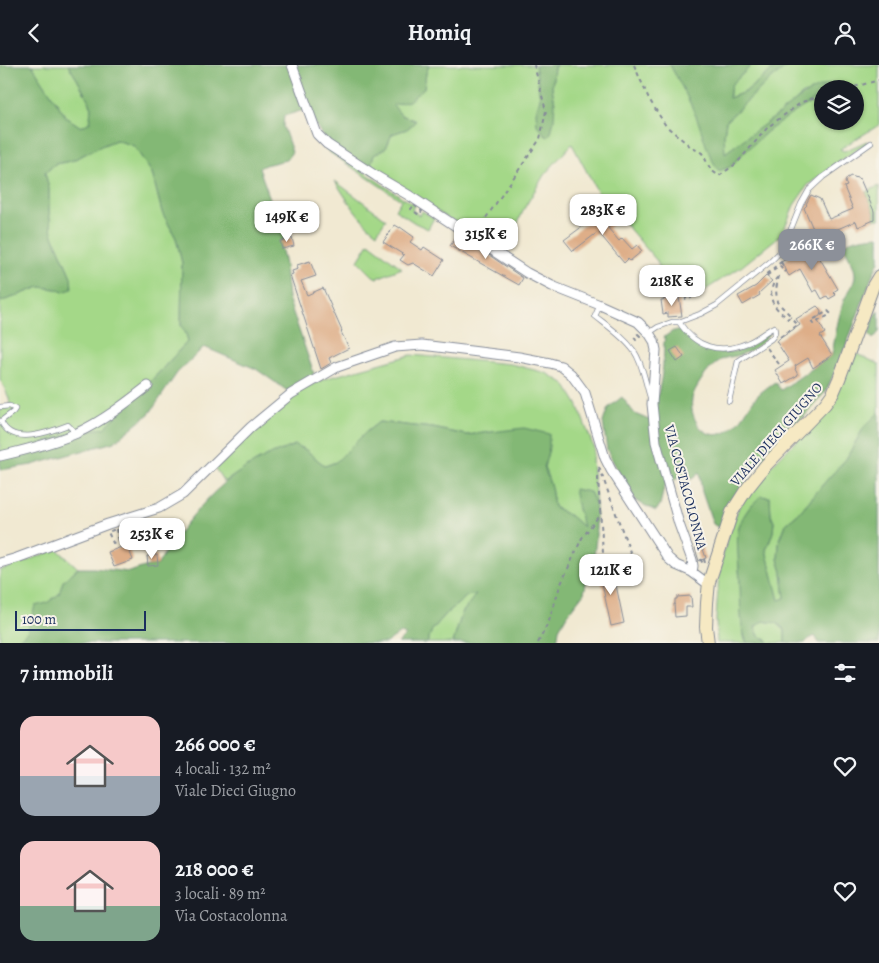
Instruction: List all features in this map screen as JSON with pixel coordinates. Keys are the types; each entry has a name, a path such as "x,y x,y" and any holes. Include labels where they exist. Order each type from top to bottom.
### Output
{"main road":[{"name":"VIALE DIECI GIUGNO","path":"708,643 706,619 710,582 732,512 746,490 766,465 809,421 833,393 879,276"}],"street":[{"path":"292,65 317,134 327,144 527,273 552,286 638,322 644,335"},
{"name":"VIA COSTACOLONNA","path":"644,335 654,341 656,349 652,404 656,442 679,524 692,560 692,572"},
{"path":"0,563 17,559 108,524 158,508 183,494 252,427 291,394 337,367 395,347 422,345 519,357 550,363 561,367 571,374 585,393 605,458 611,470 668,558 676,565 692,572 704,581 710,582"},
{"path":"0,456 73,434 99,421 148,386"}],"lane":[{"path":"644,335 658,327 700,314 716,305 771,261 783,249 801,203 809,190 870,143"},
{"path":"600,305 595,316 618,334 634,352 640,363 652,404"},
{"path":"679,321 684,329 702,344 718,349 748,343 774,327 775,334 771,339 738,361 729,401"},
{"path":"0,407 10,406 15,409 14,412 1,421 8,432 24,435 43,434 68,425 72,429 73,434"}],"path":[{"path":"472,237 540,139 546,111 534,65"},
{"path":"634,65 649,99 666,126 691,147 702,153 711,169 719,176 737,163 768,127 802,102 814,98"},
{"path":"864,84 879,80"},
{"path":"831,238 836,252 831,253 826,240 831,238"},
{"path":"781,262 786,271 784,272 780,266 765,275 781,262"},
{"path":"774,341 798,325 790,317 792,316 777,302 776,289 779,276 774,280 772,302 788,319 790,317"},
{"path":"828,311 831,314 813,324 811,321 828,311"},
{"path":"632,336 636,333"},
{"path":"764,344 779,364"},
{"path":"603,553 598,479 599,467 605,458"},
{"path":"599,467 634,563"},
{"path":"538,643 549,621 560,586 582,538 601,513"},
{"path":"116,529 118,541 113,543 108,532 116,529"}],"green space":[{"path":"0,65 32,65 66,117 81,127 90,122 91,105 68,65 429,65 424,88 409,101 393,105 401,115 416,121 407,129 392,134 386,148 374,155 371,163 376,176 327,144 307,109 284,116 283,126 292,152 286,160 259,168 286,239 280,241 285,265 288,298 314,374 289,392 256,369 204,347 177,373 150,413 114,442 32,465 0,470 0,456 76,432 104,428 138,395 188,341 181,325 182,263 176,238 162,212 152,173 134,146 116,140 71,161 55,164 45,173 49,188 49,211 52,233 71,277 72,289 63,292 40,287 0,302"},
{"path":"32,65 68,65 91,105 90,122 81,127 66,117"},
{"path":"429,65 535,65 540,99 536,112 555,103 552,88 554,67 557,65 670,65 685,91 698,120 730,167 773,127 814,100 814,130 864,130 864,80 814,80 814,90 803,94 724,154 726,121 766,83 789,65 879,65 879,125 840,149 844,151 867,141 866,144 808,185 794,205 782,234 741,267 702,292 668,297 657,261 597,191 572,144 544,175 525,207 510,240 493,233 480,236 473,233 375,173 371,163 374,155 386,148 392,134 407,129 416,121 401,115 392,105 424,88"},
{"path":"535,65 557,65 554,67 552,88 555,103 554,119 551,133 547,137 537,125 536,112 540,99"},
{"path":"670,65 752,65 731,85 729,98 745,92 778,65 789,65 766,83 726,121 724,135 725,153 814,89 814,100 768,131 730,167 719,171 709,153 692,106"},
{"path":"752,65 778,65 745,92 729,98 731,85"},
{"path":"310,134 414,205 412,210 419,215 422,211 434,218 428,229 395,210 401,200 329,152"},
{"path":"116,140 134,146 152,173 162,212 176,238 182,263 181,325 188,341 138,395 104,428 76,432 0,456 0,409 10,407 9,398 0,381 0,302 40,287 56,289 71,277 52,233 49,211 49,188 45,173 55,164 71,161"},
{"path":"335,181 386,219 377,233 359,216"},
{"path":"879,186 879,219 874,219 875,213 866,192"},
{"path":"879,236 879,261 843,354 826,391 802,419 775,445 742,486 722,530 713,524 702,492 699,473 692,479 679,477 664,487 660,505 656,511 636,501 607,450 603,422 608,408 622,397 635,414 649,420 661,382 664,342 666,340 664,337 673,331 681,331 694,343 702,347 720,352 729,352 738,351 749,346 769,332 756,347 745,353 717,362 705,375 693,395 692,411 699,426 712,434 728,431 741,419 757,396 768,387 775,382 781,390 832,355 844,300 855,278 854,267 843,245 855,239"},
{"path":"369,243 402,268 377,278 373,276 358,261"},
{"path":"879,311 879,332 873,339 869,334 874,317"},
{"path":"854,353 879,364 879,412 864,427 846,459 798,514 786,524 779,542 778,559 782,572 785,598 779,601 766,550 773,532 774,522 771,515 770,497 751,505 738,529 744,637 747,643 717,643 716,619 719,573 727,539 739,507 760,477 827,410"},
{"path":"411,355 511,364 546,373 565,384 577,404 594,448 592,460 596,505 590,492 578,509 584,528 572,517 554,507 551,487 544,467 549,448 494,432 467,435 433,428 379,422 366,432 336,462 325,466 306,450 295,445 256,462 224,482 213,465 291,394 324,379"},
{"path":"879,412 879,643 819,643 815,636 805,643 785,643 785,630 777,623 763,621 755,627 759,636 769,643 747,643 742,622 738,548 739,527 743,518 761,496 770,497 771,515 774,522 773,532 766,550 779,600 785,598 782,572 778,559 779,543 786,524 798,514 846,459 864,427"},
{"path":"379,422 433,428 467,435 524,428 549,434 549,448 544,467 551,487 554,507 572,517 583,527 574,489 590,492 596,505 594,556 584,593 559,629 557,643 453,643 462,613 476,594 467,596 446,614 432,630 427,643 398,643 406,635 400,633 386,643 0,643 19,639 27,632 35,606 47,603 59,594 63,581 78,568 129,572 158,565 172,542 198,509 224,483 245,468 265,457 295,445 306,450 325,466 336,462 366,432"},
{"path":"57,549 78,568 63,581 60,594 47,603 27,632 19,639 0,642 0,570"},
{"path":"477,594 462,613 453,643 427,643 432,630 446,614 467,596"},
{"path":"762,621 777,623 785,630 785,643 769,643 759,636 755,627"}],"building":[{"path":"851,176 860,179 874,211 874,220 858,227 856,221 817,238 804,208 806,204 811,195 820,199 829,219 853,209 844,187 847,186 845,182 847,178"},
{"path":"609,208 617,217 616,221 608,228 619,241 622,238 632,249 637,245 642,251 630,261 628,259 624,263 598,232 573,251 564,240"},
{"path":"395,225 414,237 410,242 422,250 424,247 444,260 434,276 413,263 408,265 400,260 404,255 383,242"},
{"path":"456,237 489,255 523,278 519,285 450,246"},
{"path":"292,238 294,246 282,249 280,241"},
{"path":"818,245 823,255 819,257 838,289 833,292 836,295 829,299 827,296 822,299 817,290 813,292 800,269 789,276 781,262 806,248 808,251"},
{"path":"310,261 316,276 301,281 307,295 323,288 349,348 329,358 331,363 321,369 290,275 293,274 292,271 298,269 297,265"},
{"path":"766,276 772,281 759,293 760,295 743,305 738,296 756,286"},
{"path":"679,297 682,316 668,317 668,313 663,314 661,300"},
{"path":"817,306 821,312 820,316 816,318 825,333 820,336 832,355 813,368 808,358 795,366 798,375 783,384 775,370 789,361 776,341 800,325 796,319"},
{"path":"677,347 684,357 677,362 670,351"},
{"path":"127,545 133,560 114,567 108,552"},
{"path":"702,546 706,558 699,561 695,548"},
{"path":"157,555 158,565 148,566 147,556"},
{"path":"612,566 624,623 611,626 599,569"},
{"path":"691,596 692,607 686,607 686,616 675,617 675,599 677,597"}]}
